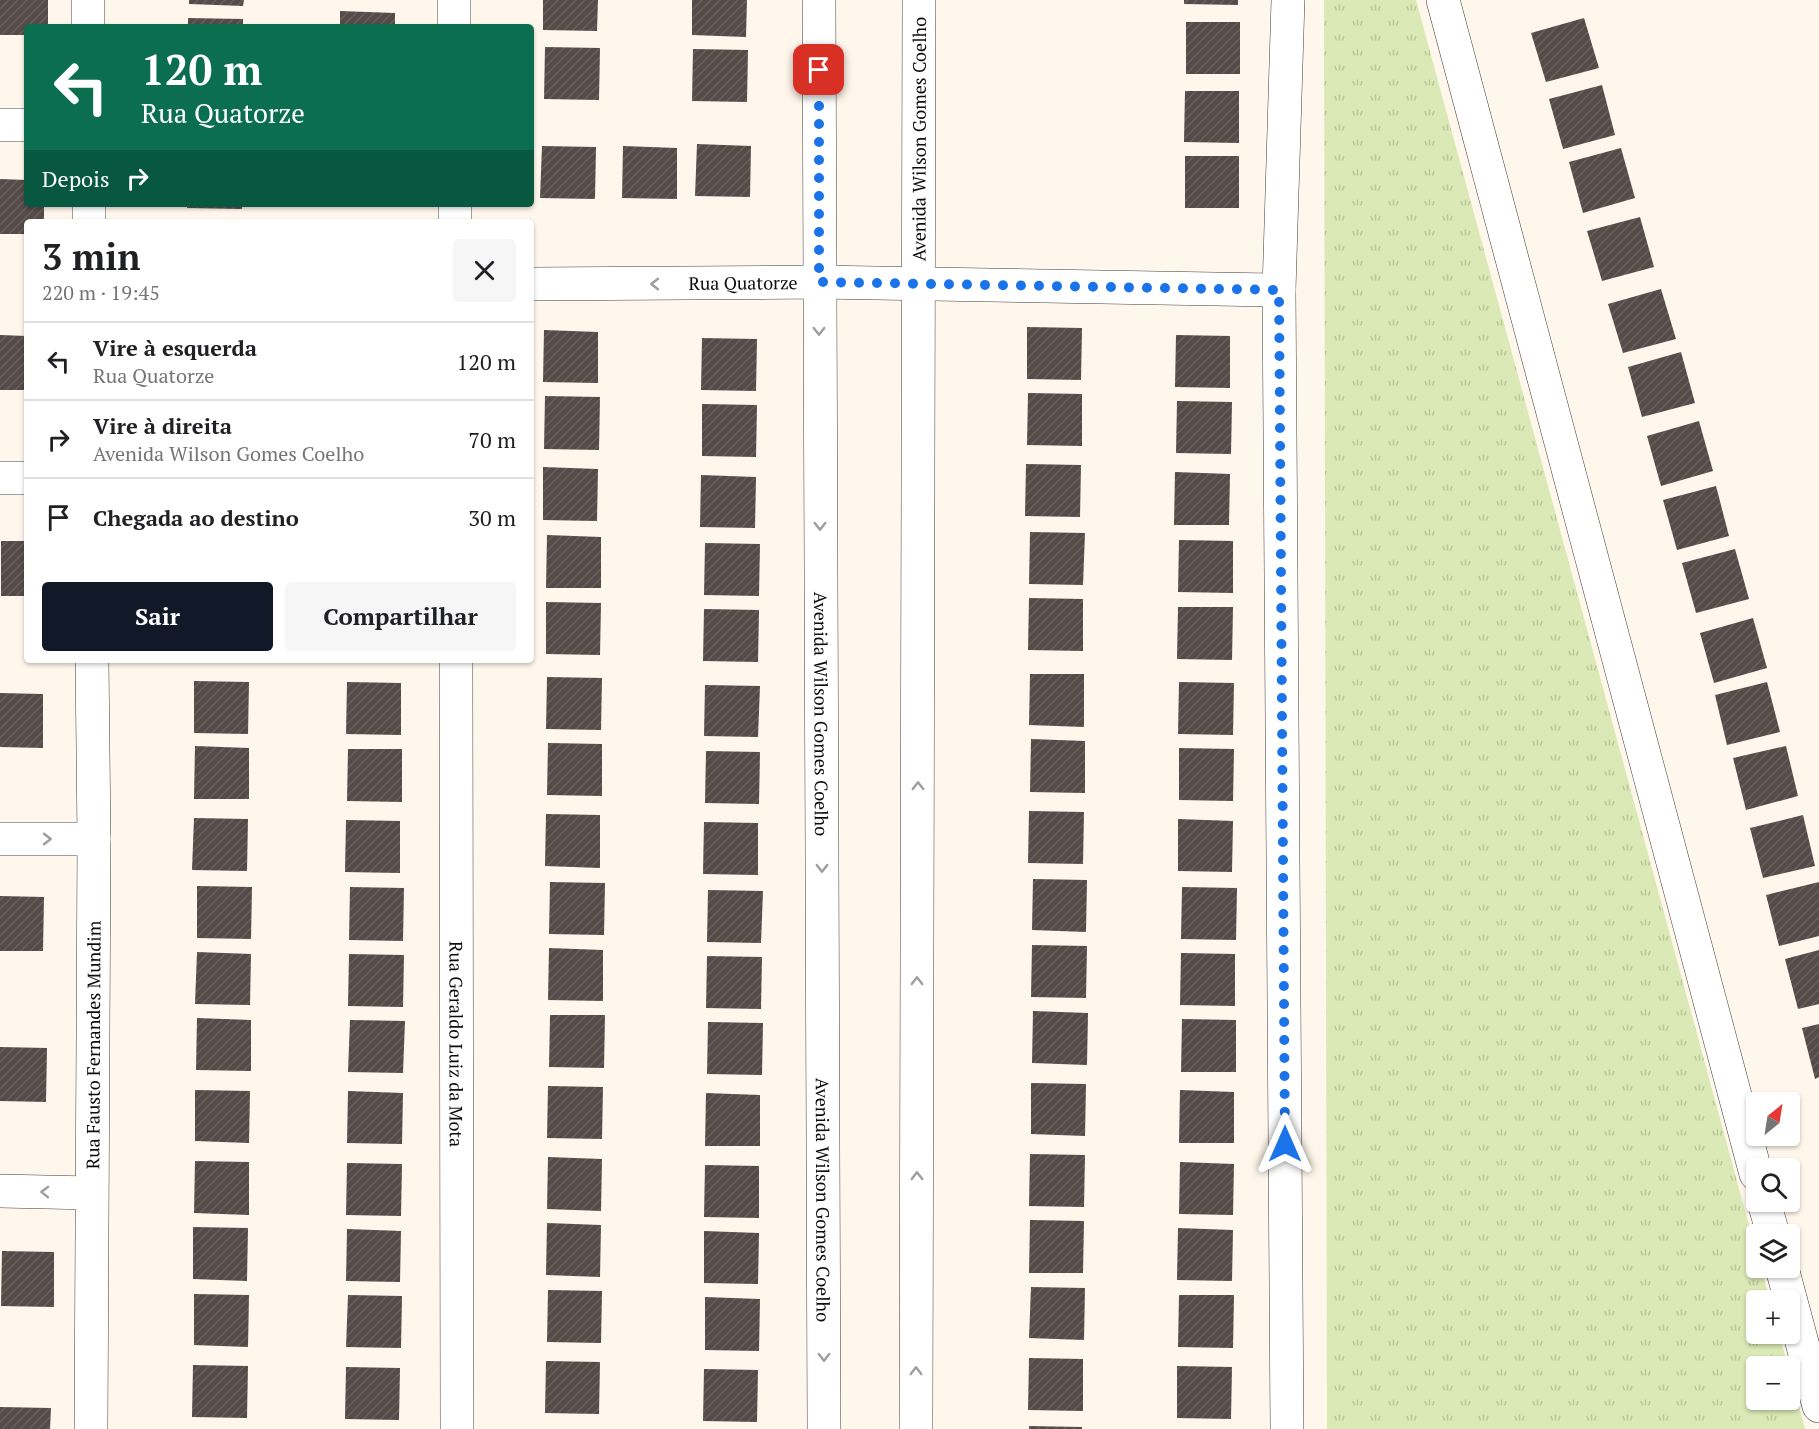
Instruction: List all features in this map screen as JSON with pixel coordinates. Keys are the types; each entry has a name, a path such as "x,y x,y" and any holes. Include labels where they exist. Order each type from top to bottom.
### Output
{"street":[{"path":"88,0 88,24"},
{"path":"454,0 454,24"},
{"name":"Avenida Wilson Gomes Coelho","path":"819,0 824,1429"},
{"name":"Avenida Wilson Gomes Coelho","path":"916,1429 919,0"},
{"path":"1287,1429 1279,290 1288,0"},
{"path":"1443,0 1752,1158"},
{"path":"0,125 24,125"},
{"name":"Rua Quatorze","path":"534,284 819,282 1279,290"},
{"path":"0,478 24,478"},
{"name":"Rua Fausto Fernandes Mundim","path":"91,1429 90,1193 94,839 92,663"},
{"name":"Rua Geraldo Luiz da Mota","path":"456,663 457,1429"},
{"path":"0,839 94,839"},
{"path":"0,1191 90,1193"},
{"path":"1785,1278 1819,1406"}],"green space":[{"path":"1324,0 1416,0 1749,1224 1746,1224 1746,1278 1764,1278 1767,1290 1746,1290 1746,1344 1782,1344 1785,1356 1746,1356 1746,1410 1800,1410 1805,1429 1327,1429"}],"building":[{"path":"0,0 48,0 48,24 24,24 24,35 0,35"},
{"path":"189,0 244,0 243,6 189,4"},
{"path":"543,0 598,0 597,31 543,30"},
{"path":"692,0 747,0 746,37 692,35"},
{"path":"1184,0 1238,0 1238,5 1184,4"},
{"path":"340,11 395,13 395,24 340,24"},
{"path":"188,18 243,19 243,24 188,24"},
{"path":"1584,18 1599,68 1546,82 1531,33"},
{"path":"1186,22 1240,22 1240,74 1186,74"},
{"path":"545,47 600,48 599,100 544,99"},
{"path":"693,49 748,50 747,102 692,101"},
{"path":"1602,85 1615,135 1563,149 1549,99"},
{"path":"1185,91 1239,91 1239,143 1184,142"},
{"path":"697,144 751,146 750,197 695,196"},
{"path":"542,146 596,147 595,199 540,198"},
{"path":"623,146 677,148 677,199 622,198"},
{"path":"1621,148 1635,198 1583,213 1569,162"},
{"path":"1185,156 1239,156 1239,208 1185,208"},
{"path":"0,179 24,180 24,207 44,207 44,219 24,219 24,234 0,234"},
{"path":"242,207 242,209 187,208"},
{"path":"1640,217 1654,267 1602,281 1587,231"},
{"path":"1661,289 1676,339 1623,353 1608,304"},
{"path":"1027,327 1082,328 1081,380 1027,379"},
{"path":"544,330 598,332 598,383 543,382"},
{"path":"0,335 24,336 24,390 0,390"},
{"path":"1176,335 1230,336 1230,388 1175,387"},
{"path":"702,338 757,339 756,391 701,390"},
{"path":"1681,352 1695,403 1642,417 1628,367"},
{"path":"1028,393 1082,394 1082,446 1027,445"},
{"path":"545,396 600,397 599,450 544,449"},
{"path":"1177,401 1232,402 1231,454 1176,453"},
{"path":"702,404 757,405 756,457 702,456"},
{"path":"1699,421 1713,471 1661,486 1647,436"},
{"path":"1026,464 1081,465 1080,517 1025,516"},
{"path":"543,467 598,469 597,521 543,520"},
{"path":"1175,472 1230,474 1229,525 1174,525"},
{"path":"701,475 756,477 755,528 700,527"},
{"path":"1716,486 1729,536 1677,550 1663,500"},
{"path":"1030,532 1085,533 1083,585 1029,584"},
{"path":"547,535 601,537 601,588 546,588"},
{"path":"1179,540 1233,541 1233,593 1178,592"},
{"path":"1,541 24,541 24,596 1,596"},
{"path":"705,543 760,544 759,596 704,595"},
{"path":"1735,549 1749,599 1696,613 1682,563"},
{"path":"1029,598 1083,599 1083,651 1028,650"},
{"path":"546,602 601,603 600,655 546,654"},
{"path":"1178,607 1233,607 1232,660 1177,659"},
{"path":"704,609 759,610 758,662 703,661"},
{"path":"1753,618 1767,668 1714,683 1700,633"},
{"path":"1030,674 1084,674 1084,727 1029,725"},
{"path":"547,677 602,678 601,730 546,729"},
{"path":"194,681 249,682 248,734 194,733"},
{"path":"347,682 401,683 401,735 346,734"},
{"path":"1179,682 1234,683 1233,735 1178,734"},
{"path":"1767,682 1780,732 1727,745 1715,695"},
{"path":"705,685 760,686 758,737 704,736"},
{"path":"0,693 43,694 43,748 0,747"},
{"path":"1031,739 1085,741 1085,793 1030,792"},
{"path":"548,743 602,744 602,796 547,795"},
{"path":"195,746 249,748 249,799 194,799"},
{"path":"1786,746 1798,796 1746,810 1733,758"},
{"path":"1179,748 1234,749 1233,801 1179,800"},
{"path":"348,749 402,749 402,802 347,801"},
{"path":"706,751 760,752 759,804 705,803"},
{"path":"1029,811 1084,812 1083,864 1028,863"},
{"path":"546,814 600,815 600,868 545,866"},
{"path":"1803,815 1815,866 1763,878 1750,828"},
{"path":"194,818 248,819 247,871 192,870"},
{"path":"1178,819 1233,821 1232,872 1178,871"},
{"path":"346,820 400,821 400,873 345,872"},
{"path":"704,822 758,823 758,875 703,874"},
{"path":"1033,879 1087,880 1086,932 1032,930"},
{"path":"550,882 605,883 604,935 549,934"},
{"path":"1819,882 1819,936 1779,946 1766,895"},
{"path":"197,886 252,887 251,939 197,938"},
{"path":"350,887 404,888 403,941 349,940"},
{"path":"1182,887 1237,888 1236,940 1181,939"},
{"path":"708,890 763,891 761,943 707,942"},
{"path":"0,896 44,897 43,951 0,951"},
{"path":"1032,945 1087,946 1086,998 1031,997"},
{"path":"549,948 603,950 603,1001 548,1000"},
{"path":"1819,950 1819,1004 1798,1009 1785,959"},
{"path":"197,952 251,954 250,1005 195,1004"},
{"path":"1181,953 1235,954 1235,1006 1180,1005"},
{"path":"349,954 404,955 403,1007 348,1006"},
{"path":"707,956 762,957 761,1009 706,1008"},
{"path":"1033,1011 1088,1013 1087,1065 1032,1063"},
{"path":"550,1015 605,1015 604,1068 549,1067"},
{"path":"197,1018 251,1020 251,1071 196,1070"},
{"path":"1182,1019 1236,1020 1236,1072 1181,1072"},
{"path":"350,1020 405,1021 403,1073 348,1072"},
{"path":"708,1022 763,1023 762,1075 707,1074"},
{"path":"1819,1024 1819,1077 1815,1079 1802,1028"},
{"path":"0,1047 47,1048 46,1102 0,1101"},
{"path":"1031,1083 1086,1084 1085,1136 1031,1134"},
{"path":"548,1086 603,1087 602,1139 547,1138"},
{"path":"195,1090 250,1091 249,1143 195,1141"},
{"path":"1180,1090 1234,1092 1234,1143 1179,1143"},
{"path":"348,1091 403,1093 402,1144 347,1143"},
{"path":"706,1093 760,1095 760,1146 705,1146"},
{"path":"1030,1154 1085,1155 1084,1207 1029,1206"},
{"path":"548,1157 602,1159 601,1211 547,1209"},
{"path":"195,1161 249,1162 249,1215 194,1213"},
{"path":"1180,1162 1234,1164 1233,1215 1179,1214"},
{"path":"347,1163 402,1164 401,1216 346,1215"},
{"path":"705,1165 759,1166 759,1218 704,1217"},
{"path":"1030,1220 1084,1221 1083,1273 1029,1273"},
{"path":"547,1223 601,1225 600,1277 546,1275"},
{"path":"193,1227 248,1228 247,1281 193,1279"},
{"path":"1178,1228 1233,1230 1232,1281 1177,1280"},
{"path":"347,1229 401,1231 400,1282 346,1281"},
{"path":"704,1231 759,1233 758,1284 704,1283"},
{"path":"2,1251 54,1252 54,1307 1,1306"},
{"path":"1031,1287 1085,1288 1084,1340 1029,1338"},
{"path":"548,1290 602,1291 601,1343 547,1342"},
{"path":"194,1294 249,1295 248,1347 194,1345"},
{"path":"348,1295 402,1296 401,1348 346,1347"},
{"path":"1179,1295 1234,1295 1233,1348 1178,1347"},
{"path":"705,1297 760,1299 759,1351 705,1350"},
{"path":"1029,1358 1083,1359 1083,1411 1028,1410"},
{"path":"546,1361 600,1362 599,1414 545,1413"},
{"path":"193,1365 248,1366 247,1418 192,1417"},
{"path":"1177,1366 1232,1367 1231,1419 1177,1418"},
{"path":"346,1367 400,1368 399,1420 345,1419"},
{"path":"704,1369 758,1370 757,1422 703,1421"},
{"path":"0,1407 51,1408 50,1429 0,1429"},
{"path":"1029,1426 1082,1427 1082,1429 1029,1429"}],"route":[{"path":"819,70 819,282 1279,290 1285,1144"}]}
